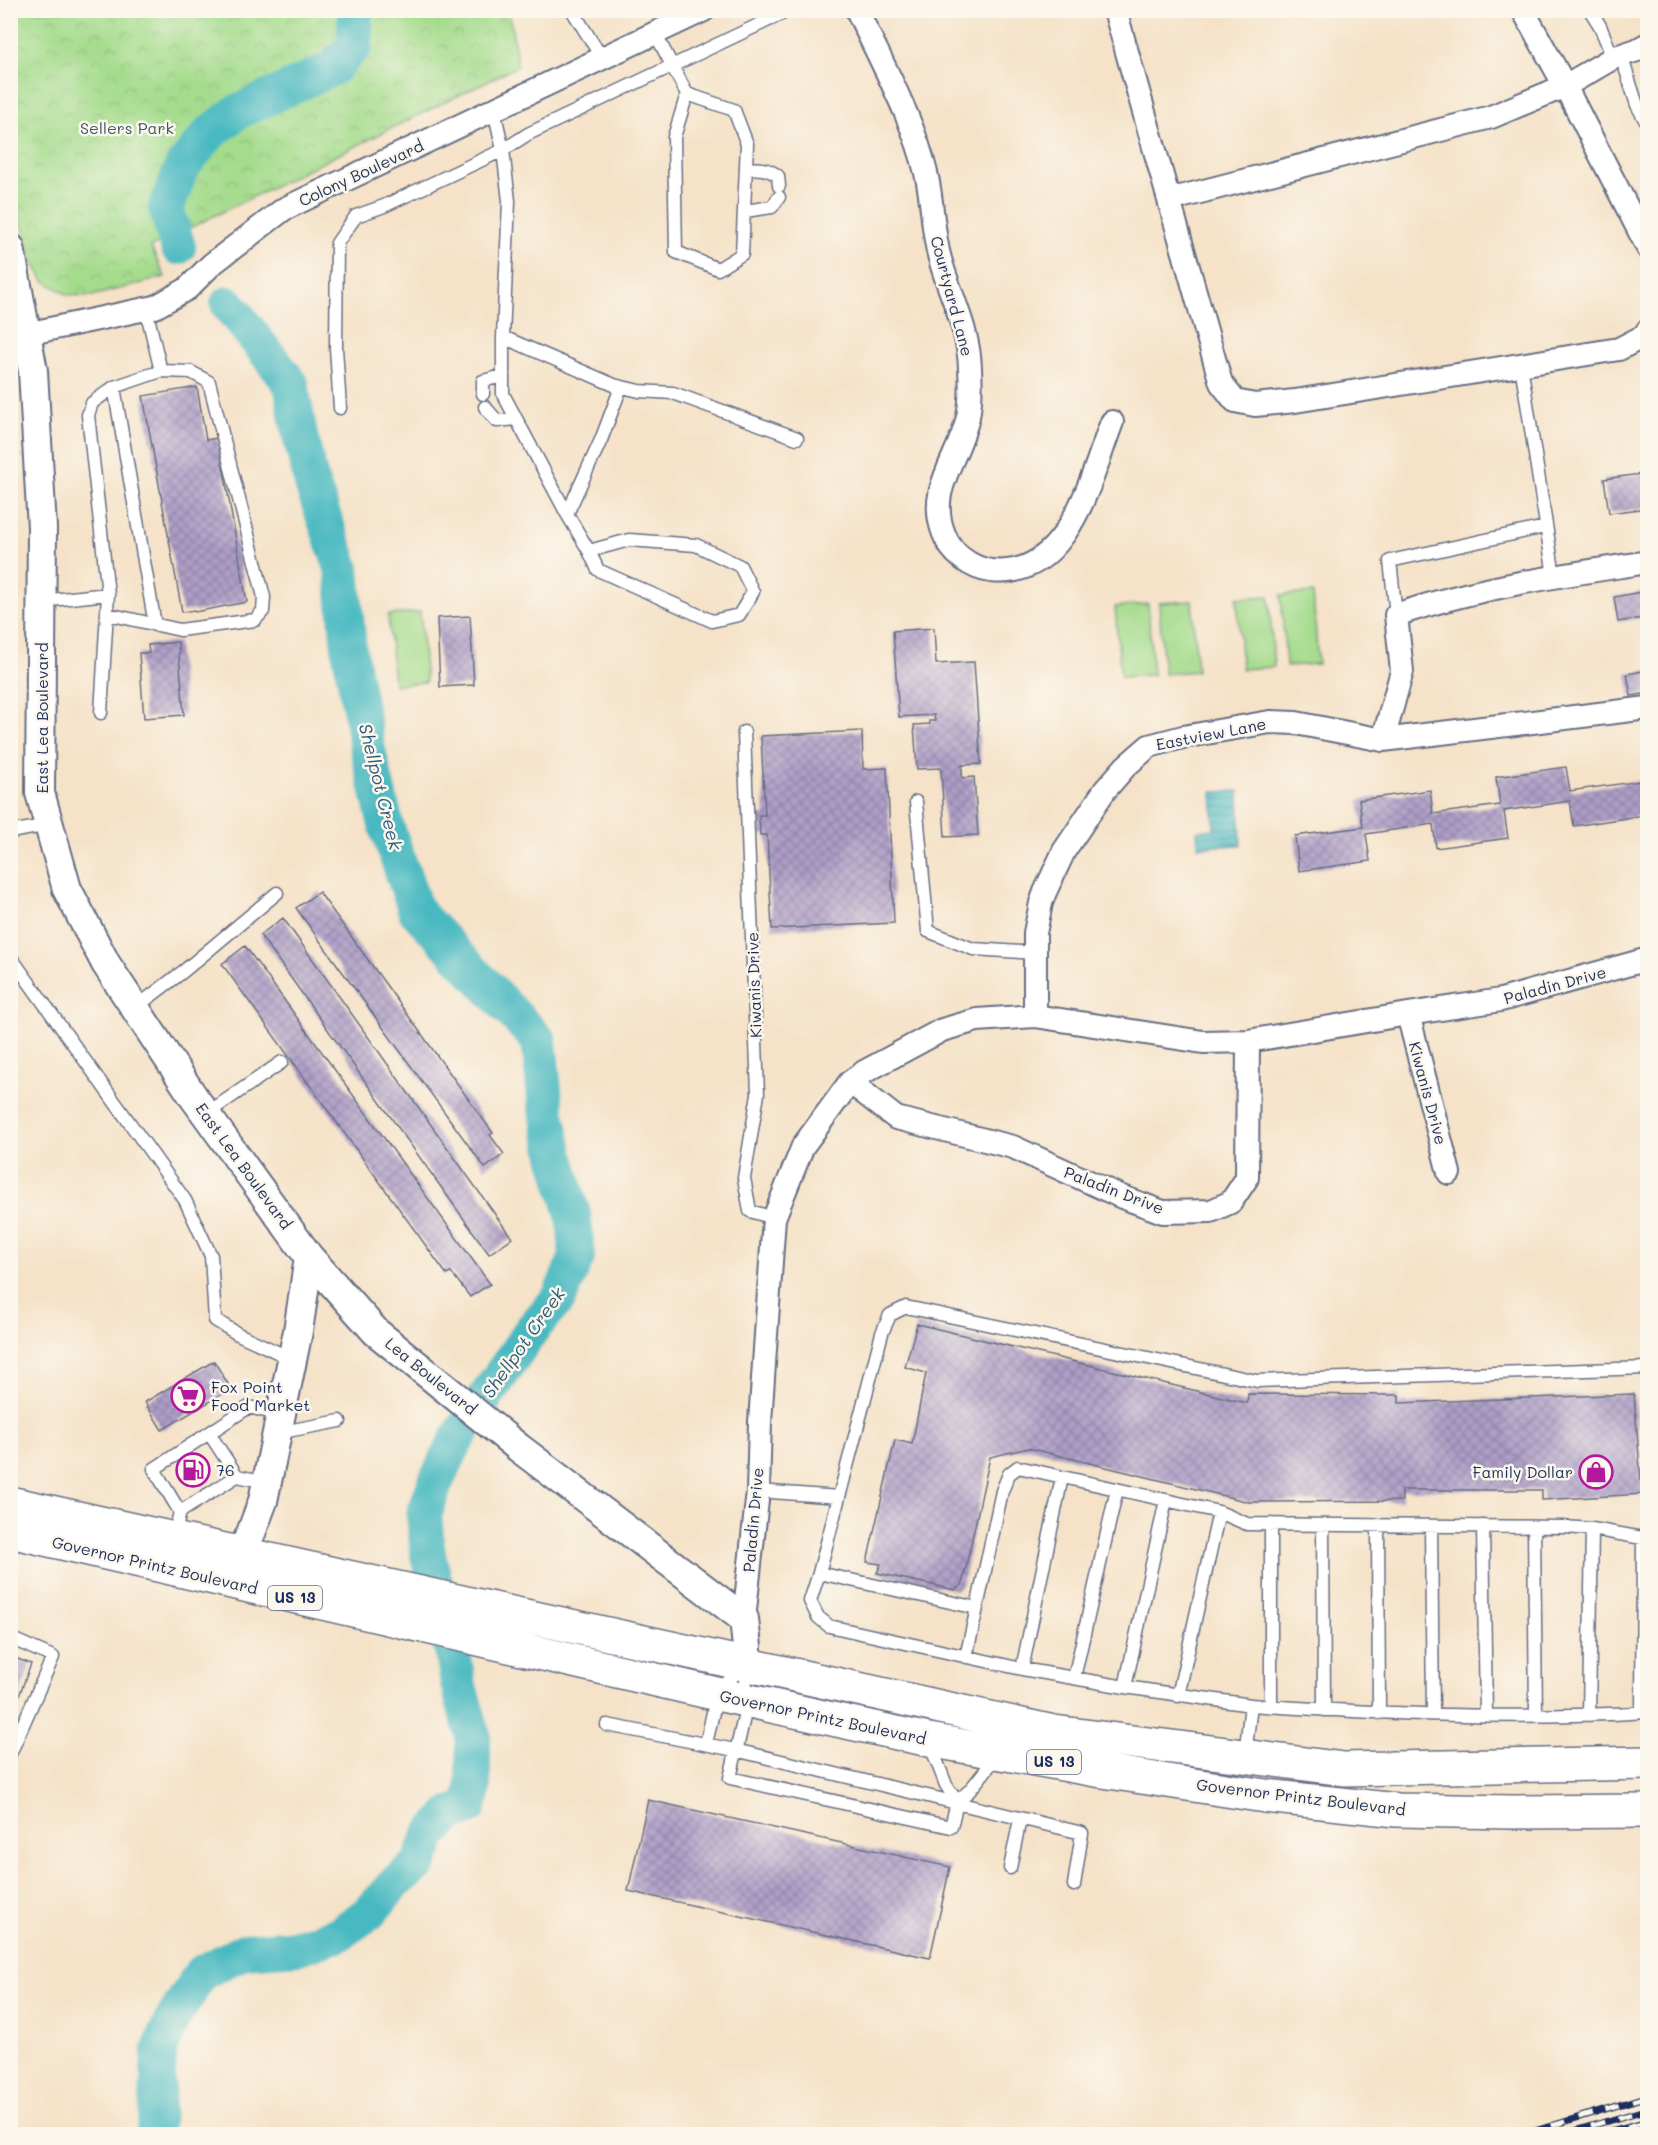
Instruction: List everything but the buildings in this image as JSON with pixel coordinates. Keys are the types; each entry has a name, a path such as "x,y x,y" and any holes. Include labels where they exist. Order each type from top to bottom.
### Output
{"main road":[{"name":"Governor Printz Boulevard","path":"10,1503 1054,1732 1344,1769 1647,1763"},
{"name":"Governor Printz Boulevard","path":"10,1531 173,1540 423,1627 928,1740 1001,1751 1096,1770 1265,1796 1397,1810 1647,1811"},
{"path":"1001,1751 1019,1741 1070,1747 1124,1758 1227,1769 1245,1756"}],"street":[{"name":"Courtyard Lane","path":"857,10 918,144 926,173 939,257 969,347 971,393 968,418 939,494 937,508 945,536 954,551 967,562 985,570 1001,572 1038,561 1055,547 1068,531 1081,505 1112,422"},
{"path":"1115,10 1221,383 1235,400 1255,405 1295,400 1619,349 1644,336 1647,330"},
{"path":"1523,10 1565,86 1647,248"},
{"name":"Colony Boulevard","path":"16,339 155,307 187,289 212,264 284,209 702,11"},
{"path":"1169,200 1491,117 1565,86 1617,56 1647,44"},
{"name":"East Lea Boulevard","path":"10,248 16,339 33,371 42,528 40,793 67,889 106,964 206,1114 309,1257"},
{"path":"1383,740 1402,671 1396,615 1436,601 1554,576 1647,562"},
{"name":"Eastview Lane","path":"1035,1016 1035,933 1041,903 1064,851 1105,790 1126,766 1149,746 1183,737 1270,722 1296,723 1383,740 1647,708"},
{"name":"Paladin Drive","path":"744,1619 758,1491 760,1422 774,1218 803,1146 850,1082 864,1072 942,1030 977,1020 1035,1016 1203,1042 1248,1041 1501,1000 1647,959"},
{"name":"Kiwanis Drive","path":"1408,1014 1449,1173"},
{"name":"Paladin Drive","path":"850,1082 896,1118 1012,1147 1122,1197 1163,1212 1211,1211 1231,1202 1247,1178 1248,1041"},
{"path":"235,1553 246,1543 252,1533 263,1501 292,1359 309,1257"},
{"name":"Lea Boulevard","path":"309,1257 376,1332 519,1448 744,1619"},
{"path":"743,1664 747,1647 744,1619"}],"lane":[{"path":"572,10 602,58"},
{"path":"340,408 336,348 337,243 356,216 384,206 503,150 528,134 790,10"},
{"path":"1590,10 1617,56 1647,125"},
{"path":"655,33 687,94 734,110 747,144 742,254 718,269 676,252 674,137 687,94"},
{"path":"494,110 503,150 509,201 503,394 567,514 598,570 712,621 739,615 753,592 740,566 696,545 629,540 589,551"},
{"path":"745,211 772,207 779,191 778,176 760,168 747,169"},
{"path":"146,309 161,371"},
{"path":"503,337 621,387 639,391 673,393 796,438"},
{"path":"1521,365 1554,576"},
{"path":"102,713 108,594 88,415 92,403 114,387 161,371 191,372 209,382 264,597 263,610 255,620 180,630 108,614"},
{"path":"483,394 483,381 502,376"},
{"path":"114,387 155,624"},
{"path":"567,514 601,440 621,387"},
{"path":"486,407 496,421 516,419"},
{"path":"1396,615 1390,561 1545,527"},
{"path":"42,601 108,594"},
{"name":"Kiwanis Drive","path":"744,732 758,1094 744,1178 750,1211 774,1218"},
{"path":"916,802 928,931 973,949 1035,953"},
{"path":"10,832 49,825"},
{"path":"135,1008 185,970 277,893"},
{"path":"10,956 185,1200 212,1256 215,1320 238,1334 292,1359"},
{"path":"206,1114 282,1062"},
{"path":"966,1657 1002,1491 1010,1474 1018,1467 1219,1512 1247,1524 1592,1529 1645,1539 1645,1712 1589,1715 1486,1715 1379,1713 1251,1705 1179,1696 1022,1669 966,1657 829,1626 818,1617 810,1600 882,1333 890,1315 906,1307 1257,1381 1647,1368"},
{"path":"173,1540 154,1469 183,1455 209,1433 249,1407 279,1424 340,1421"},
{"path":"209,1433 237,1476"},
{"path":"173,1540 208,1491 237,1476 267,1482"},
{"path":"1022,1669 1062,1477"},
{"path":"1074,1678 1117,1489"},
{"path":"758,1491 839,1497"},
{"path":"1125,1687 1166,1500"},
{"path":"1179,1696 1219,1512"},
{"path":"1271,1707 1272,1524"},
{"path":"1323,1525 1324,1710"},
{"path":"1378,1525 1379,1713"},
{"path":"1431,1526 1433,1714"},
{"path":"1483,1526 1486,1715"},
{"path":"1534,1527 1536,1715"},
{"path":"1589,1715 1592,1529"},
{"path":"819,1573 977,1608"},
{"path":"10,1638 53,1657 10,1754"},
{"path":"706,1744 733,1697 743,1664"},
{"path":"743,1664 733,1697 735,1750 730,1778 951,1827 957,1802 970,1790 1001,1751"},
{"path":"1245,1756 1251,1705"},
{"path":"607,1725 735,1750 1082,1833 1074,1885"},
{"path":"928,1740 946,1785 957,1802"},
{"path":"1010,1868 1020,1819"}],"green space":[{"name":"Sellers Park","path":"10,11 509,11 518,66 151,247 165,277 92,296 68,295 44,281 31,257 11,184"},
{"path":"1313,593 1318,664 1286,666 1281,595"},
{"path":"1269,596 1274,667 1242,669 1237,598"},
{"path":"1192,601 1197,671 1164,674 1159,603"},
{"path":"1148,604 1153,675 1121,677 1115,607"},
{"path":"420,612 426,682 394,685 388,615"}],"water":[{"path":"1239,791 1241,845 1198,847 1197,831 1214,829 1212,792"}],"waterway":[{"name":"Shellpot Creek","path":"178,247 166,208 182,167 210,133 237,112 333,68 355,45 355,10"},
{"name":"Shellpot Creek","path":"153,2134 156,2124 159,2052 171,2022 201,1973 244,1951 298,1947 337,1935 369,1913 395,1883 419,1864 430,1836 449,1815 469,1807 473,1789 473,1735 458,1683 428,1555 424,1515 436,1481 457,1439 532,1329 559,1298 577,1257 574,1218 546,1109 539,1041 416,911 386,825 367,746 349,649 342,568 313,487 300,436 291,384 228,304"}],"railway":[{"path":"1525,2134 1648,2096"},
{"path":"1564,2134 1648,2109"},
{"path":"1600,2134 1648,2121"}],"place":[{"name":"Fox Point Food Market","path":"188,1396"},
{"name":"76","path":"193,1470"},
{"name":"Family Dollar","path":"1596,1472"}]}
